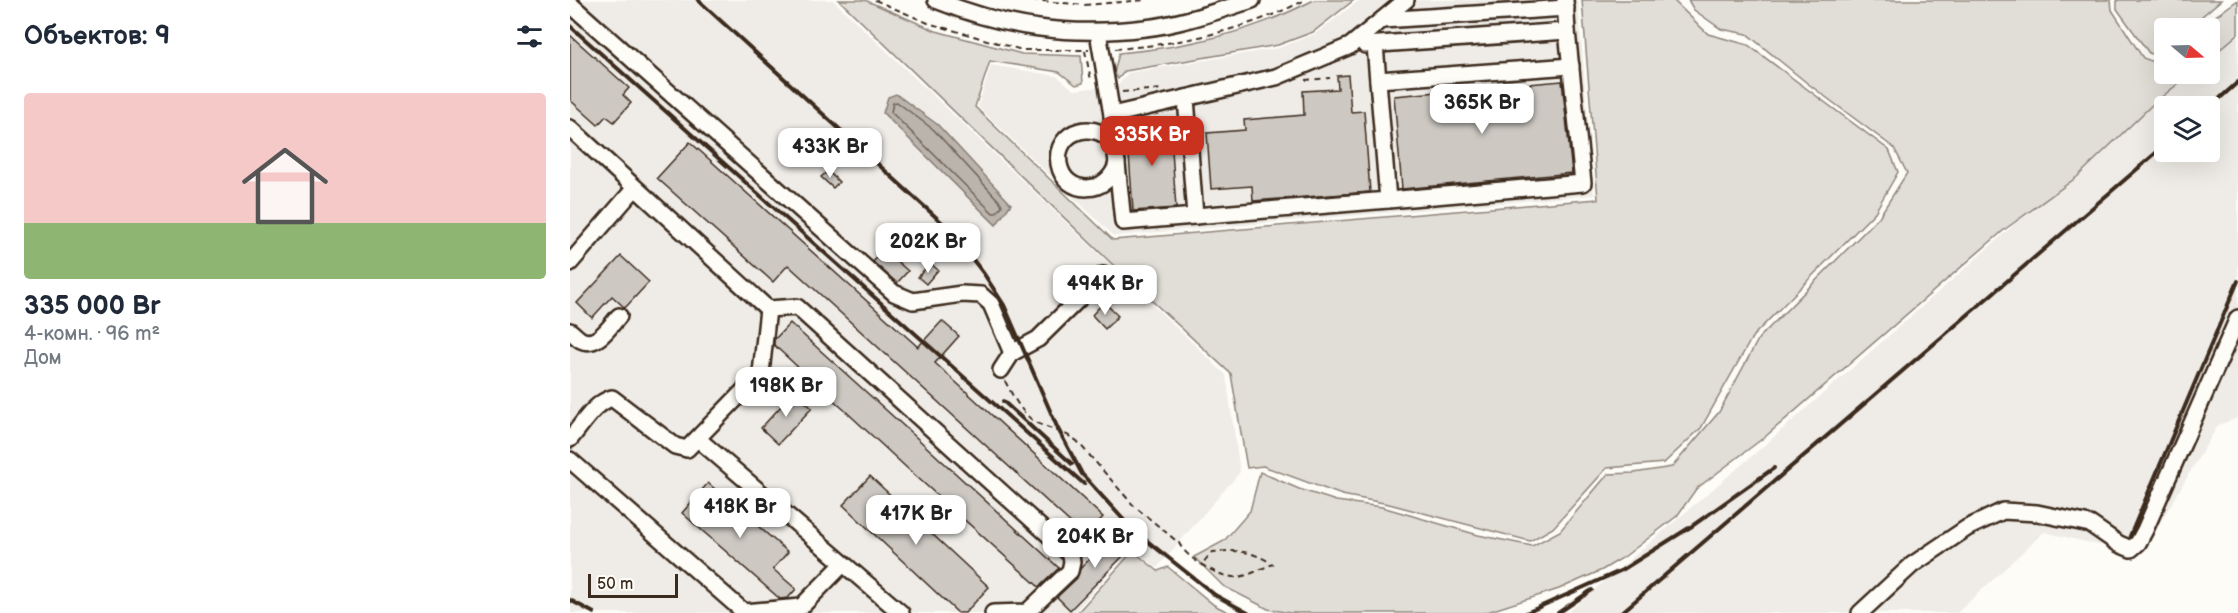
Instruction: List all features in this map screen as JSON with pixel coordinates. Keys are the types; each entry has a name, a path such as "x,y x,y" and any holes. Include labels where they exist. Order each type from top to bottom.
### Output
{"street":[{"path":"936,0 967,12 1031,28 1098,32 1146,28 1202,16 1252,0"},
{"path":"1098,131 1112,115 1276,77 1350,46 1406,0"},
{"path":"570,4 894,293 913,301 962,294 981,295 991,304 1012,353"},
{"path":"1098,32 1118,156 1124,222 1583,183 1565,4 1382,20"},
{"path":"1350,46 1567,31"},
{"path":"1375,45 1388,200"},
{"path":"1378,80 1571,66"},
{"path":"1186,98 1195,216"},
{"path":"570,128 768,309 797,307 1071,555 1070,571 1027,612 993,613"},
{"path":"1088,129 1107,135 1118,156 1111,178 1095,188 1076,186 1067,180 1059,162 1059,152 1070,135 1079,130 1088,129"},
{"path":"570,263 635,188"},
{"path":"1001,370 1012,353 1038,339 1103,275"},
{"path":"570,439 604,400 612,398 675,447 687,449 761,373 768,309"},
{"path":"570,330 582,341 589,342 602,337 619,316"},
{"path":"1860,613 1912,564 1967,528 2003,511 2037,513 2090,525 2131,549 2138,543 2145,530 2238,318"},
{"path":"698,439 901,613"},
{"path":"570,460 744,612 801,607 843,564"}],"path":[{"path":"1032,0 1084,5 1146,0"},
{"path":"1085,51 1091,80"},
{"path":"1109,93 1162,88"},
{"path":"1001,370 1024,413 1037,423 1066,432 1077,441 1134,506 1179,543 1183,551 1202,564 1224,576 1239,578 1273,564 1256,554 1236,550 1212,552 1202,564"}],"shaded area":[{"path":"570,0 833,0 1226,375 1240,472 1157,568 1132,547 1074,613 1051,611 1048,613 570,613"},
{"path":"839,0 865,0 936,31 1022,54 1081,56 1083,83 1076,85 1059,72 990,61 975,107 1113,240 1598,199 1582,0 1673,0 1708,34 1748,45 1889,150 1898,172 1875,212 1753,336 1701,428 1664,463 1607,468 1553,528 1530,541 1389,504 1342,495 1263,466 1247,468 1231,374 1111,263"},
{"path":"1314,0 1354,0 1313,32 1278,45 1125,71 1118,79 1114,73 1119,53 1170,47 1220,36 1267,21"},
{"path":"1360,0 1578,0 1594,195 1114,236 978,107 991,65 1057,76 1074,90 1118,85 1128,73 1279,48 1315,34"},
{"path":"1688,0 2111,0 2112,10 2143,58 2154,62 2154,84 2178,84 2163,96 2154,96 2154,103 2077,177 2004,230 1766,436 1696,489 1677,516 1624,557 1602,570 1559,589 1484,613 1290,613 1268,609 1223,586 1194,557 1224,541 1250,511 1260,472 1299,489 1336,501 1382,507 1478,535 1532,546 1560,531 1608,474 1634,473 1672,467 1719,412 1759,338 1879,217 1907,173 1894,148 1807,83 1747,34 1721,29 1694,10"},
{"path":"2117,0 2221,0 2200,18 2154,18 2154,54 2149,53 2117,9"},
{"path":"2238,0 2238,34 2220,49 2220,18 2213,18"},
{"path":"2238,21 2238,418 2218,425 2141,555 2044,532 1957,613 1567,613 1766,444 1986,250 2154,98 2154,162 2220,162 2220,96 2156,96 2169,84 2220,84 2220,38"},
{"path":"1133,551 1158,571 1168,567 1214,605 1230,613 1077,613"}],"water":[{"path":"896,94 938,125 1011,204 996,225 883,113 888,97"}],"building":[{"path":"570,35 629,88 623,95 631,103 614,122 606,116 598,125 570,100"},
{"path":"1348,75 1351,112 1364,111 1370,192 1253,201 1252,186 1211,189 1207,133 1245,130 1244,120 1304,115 1303,91 1338,89 1337,76"},
{"path":"1562,81 1572,173 1402,189 1394,96"},
{"path":"1170,122 1176,208 1133,211 1127,126"},
{"path":"690,142 918,347 942,321 959,336 935,363 1103,517 1085,536 788,265 773,282 657,178"},
{"path":"828,171 839,182 833,188 821,177"},
{"path":"884,250 908,271 897,283 873,262"},
{"path":"621,256 649,282 625,308 612,296 592,318 577,303"},
{"path":"930,263 938,270 926,284 918,277"},
{"path":"1104,302 1118,316 1105,329 1092,315"},
{"path":"790,323 1059,568 1039,587 908,469 774,345 774,340"},
{"path":"794,392 812,408 778,444 761,428"},
{"path":"870,476 989,587 965,613 958,613 843,505"},
{"path":"708,483 788,552 773,569 796,589 788,598 780,599 682,513"},
{"path":"1117,530 1132,547 1070,610 1057,597 1077,578 1080,569"}],"railway":[{"path":"698,0 949,229 984,274 1004,305 1058,429 1082,474 1131,528 1215,595 1248,613"},
{"path":"570,26 1084,484"},
{"path":"2220,98 2238,82"},
{"path":"1621,613 2154,155"},
{"path":"2130,536 2238,281"},
{"path":"1003,401 1072,464"},
{"path":"1526,613 1622,570 1692,526 1774,468"},
{"path":"1558,613 1592,590"},
{"path":"570,600 594,613"}]}
